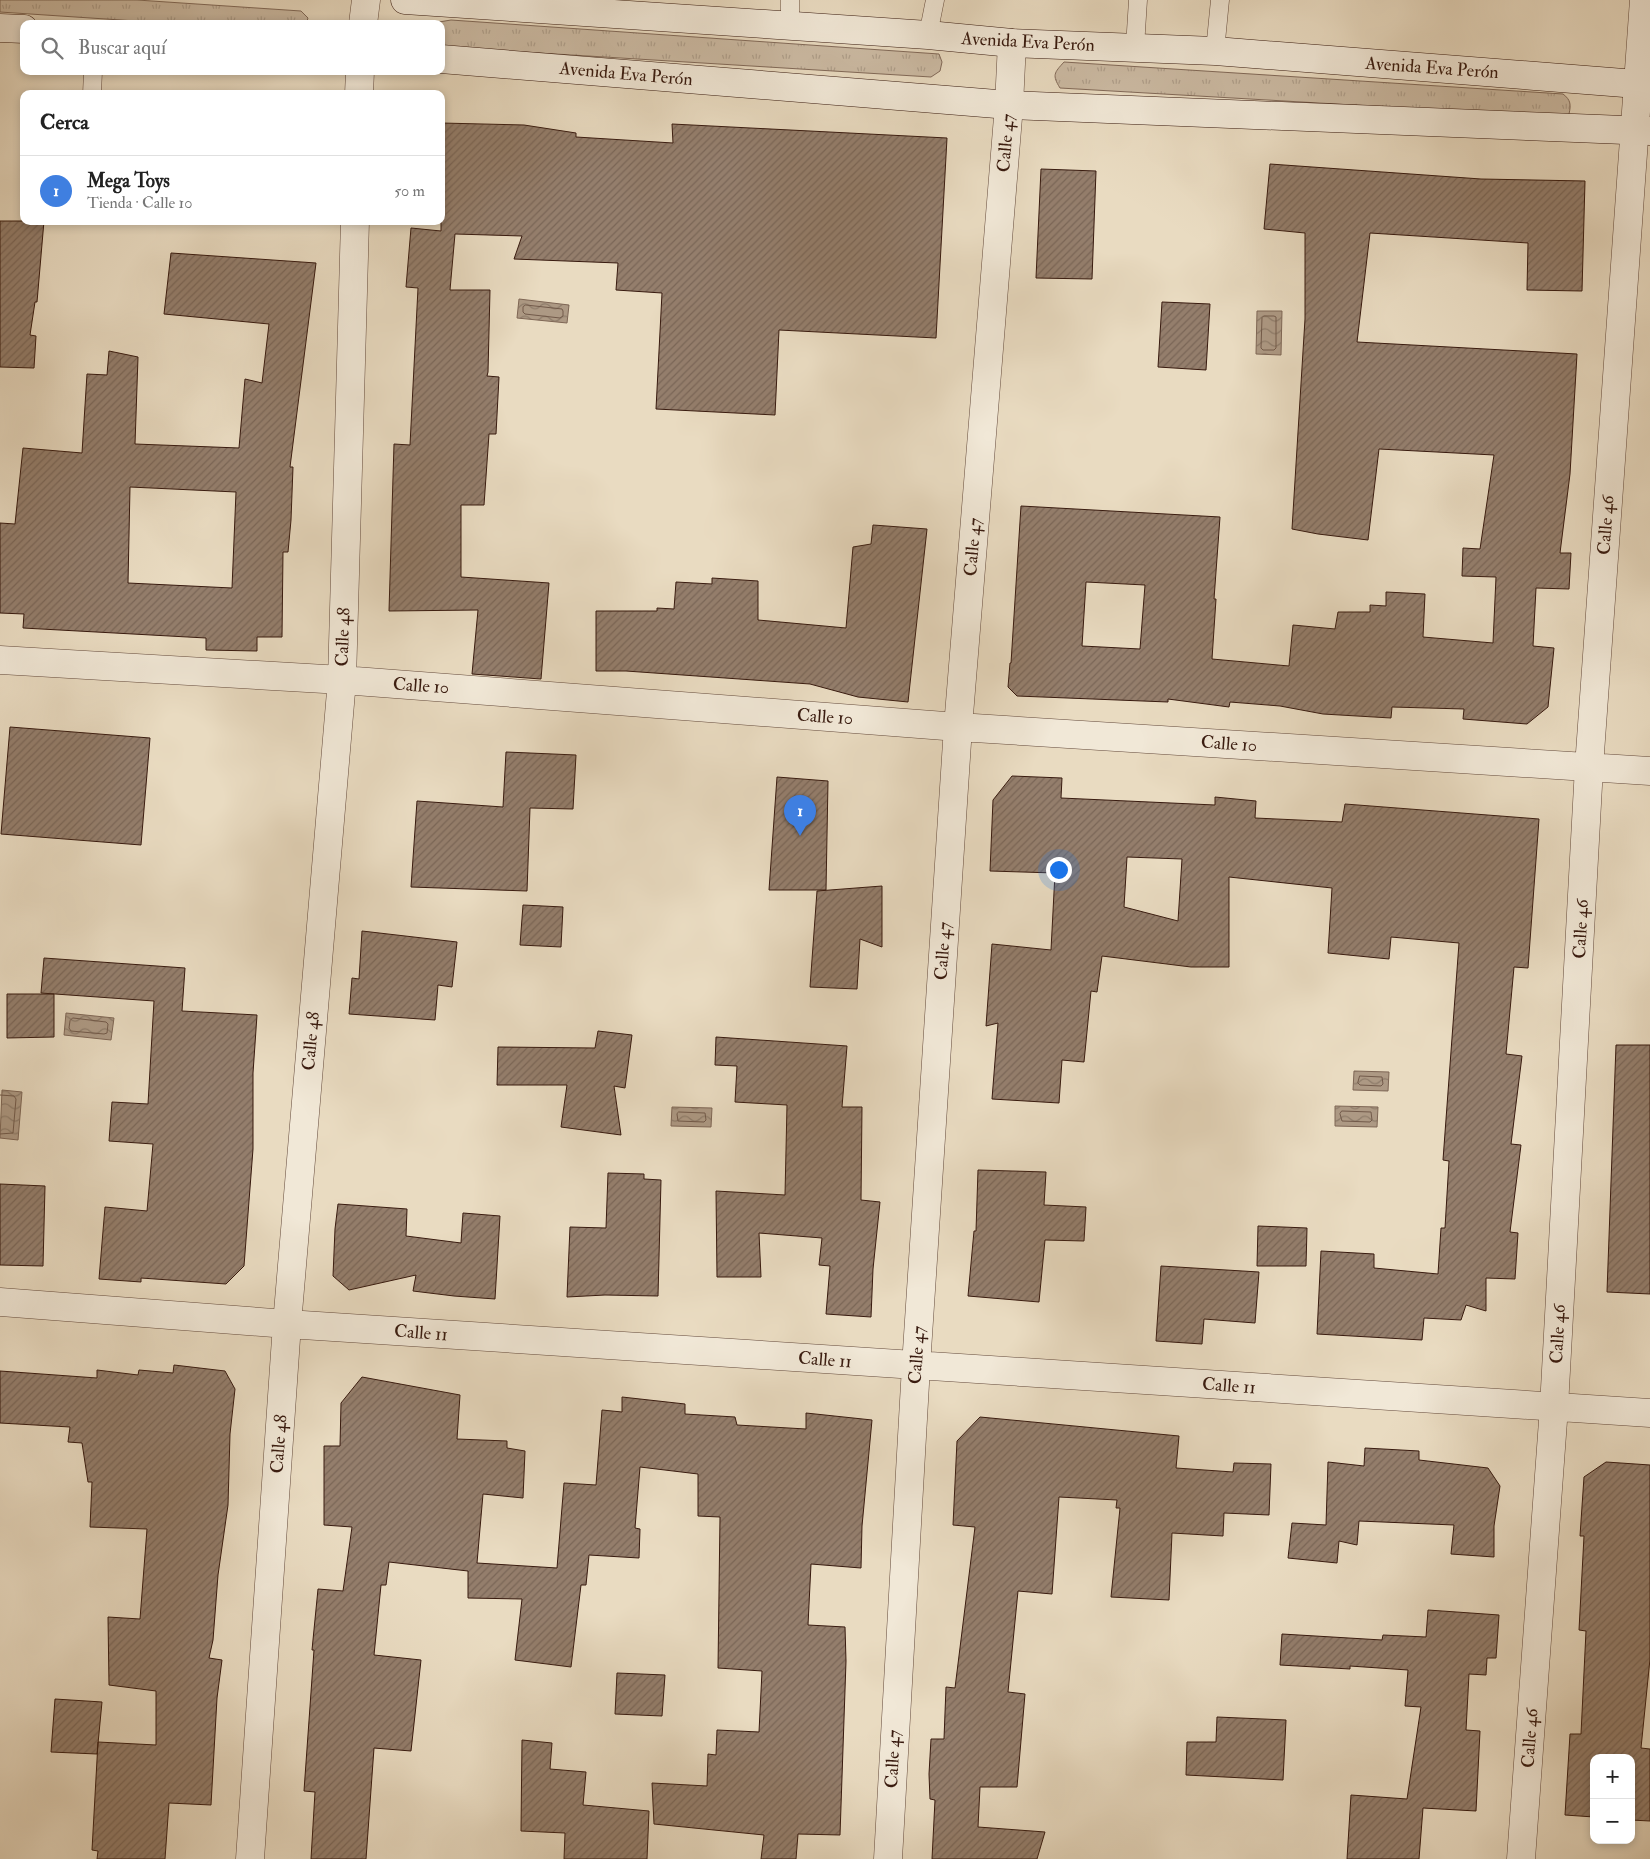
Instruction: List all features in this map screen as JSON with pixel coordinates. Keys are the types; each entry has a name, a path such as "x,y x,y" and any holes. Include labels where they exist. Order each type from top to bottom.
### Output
{"street":[{"path":"364,20 366,0"},
{"name":"Avenida Eva Perón","path":"405,0 790,13 928,35 1012,43 1215,51 1644,85"},
{"name":"Calle 46","path":"1521,1859 1554,1407 1590,767 1642,130 1644,0"},
{"path":"0,28 20,29"},
{"name":"Calle 47","path":"888,1859 916,1366 958,727 1009,106 1012,43"},
{"name":"Avenida Eva Perón","path":"445,58 1009,106 1642,130"},
{"path":"359,90 360,75"},
{"name":"Calle 48","path":"250,1859 287,1324 342,680 356,225"},
{"name":"Calle 10","path":"0,660 342,680 958,727 1650,771"},
{"name":"Calle 11","path":"0,1302 287,1324 1650,1413"}],"lane":[{"path":"928,35 935,0"},
{"path":"1135,47 1138,0"},
{"path":"1215,51 1220,0"},
{"path":"92,90 93,75"}],"green space":[{"path":"0,0 137,0 301,11 308,18 307,20 121,20 0,12"},
{"path":"445,21 939,54 942,62 940,71 931,77 445,47"},
{"path":"1064,62 1563,94 1570,103 1570,108 1569,114 1561,117 1060,88 1055,74"}],"water":[{"path":"519,299 569,305 567,323 517,318"},
{"path":"1257,311 1282,311 1281,355 1256,354"},
{"path":"66,1013 114,1018 111,1040 64,1035"},
{"path":"1354,1071 1389,1072 1388,1091 1353,1090"},
{"path":"2,1090 22,1092 18,1140 0,1138"},
{"path":"1335,1106 1378,1107 1377,1127 1335,1126"},
{"path":"672,1107 712,1108 711,1127 671,1126"}],"building":[{"path":"445,123 524,125 576,133 576,137 673,143 672,124 947,138 936,338 779,330 775,415 656,409 662,293 616,290 618,263 514,259 522,236 455,234 450,290 490,290 487,376 499,377 496,434 489,434 484,505 461,505 461,577 549,583 541,679 472,674 478,610 389,611 394,444 410,445 418,288 406,287 411,228 441,231 441,225 445,225"},
{"path":"1270,164 1481,179 1585,181 1582,291 1527,290 1528,243 1370,233 1357,342 1577,354 1570,474 1560,553 1571,553 1569,589 1536,588 1533,646 1554,648 1548,707 1527,724 1463,719 1464,709 1392,707 1391,718 1323,714 1280,706 1230,702 1229,707 1168,699 1168,702 1017,696 1008,687 1021,506 1220,517 1212,659 1289,666 1293,625 1335,629 1338,612 1370,612 1370,605 1386,606 1386,592 1425,594 1423,637 1493,643 1496,577 1462,576 1463,548 1480,549 1494,455 1379,449 1368,540 1292,529 1305,319 1305,233 1264,229","holes":["1086,582 1145,585 1140,649 1082,646"]},
{"path":"1041,169 1096,171 1092,279 1036,278"},
{"path":"0,221 20,221 20,225 44,225 37,302 35,302 30,335 36,336 34,368 0,367"},
{"path":"171,253 316,263 290,467 293,467 291,520 288,552 283,552 282,637 257,637 257,651 206,650 206,638 23,628 24,614 0,613 0,523 15,524 23,448 82,453 87,374 107,375 109,351 138,357 135,444 239,448 245,379 262,383 269,324 164,314","holes":["130,487 236,492 232,588 128,583"]},
{"path":"1162,302 1210,304 1206,370 1158,367"},
{"path":"873,525 927,529 908,702 858,697 810,684 626,671 596,671 596,611 657,611 657,608 674,609 676,582 712,584 712,578 758,581 758,620 846,628 853,547 871,544"},
{"path":"10,727 150,738 141,845 1,834"},
{"path":"506,752 576,755 573,809 530,808 527,891 411,887 417,801 503,807"},
{"path":"1012,776 1062,778 1061,798 1215,805 1215,797 1256,801 1255,818 1342,822 1345,804 1539,819 1528,968 1514,967 1506,1054 1522,1056 1511,1144 1521,1145 1510,1232 1518,1233 1515,1279 1486,1278 1486,1311 1466,1305 1461,1320 1424,1318 1422,1340 1317,1334 1321,1251 1374,1254 1374,1268 1438,1274 1441,1228 1445,1228 1449,1161 1443,1160 1459,943 1391,937 1389,959 1328,953 1332,888 1229,877 1229,967 1191,967 1102,956 1097,992 1091,991 1084,1062 1062,1060 1059,1103 992,1099 998,1023 986,1026 992,944 1051,950 1055,873 990,871 993,800","holes":["1127,857 1182,859 1178,921 1124,907"]},
{"path":"777,777 828,781 826,890 769,890"},
{"path":"882,886 882,947 860,939 857,989 810,987 817,891"},
{"path":"523,905 563,907 561,947 520,945"},
{"path":"362,931 457,942 452,987 438,985 435,1020 349,1014 352,978 359,979"},
{"path":"44,958 185,968 182,1011 257,1015 253,1073 253,1149 244,1266 226,1284 141,1278 141,1282 99,1279 105,1207 147,1211 153,1144 109,1141 112,1102 148,1104 154,1001 41,993"},
{"path":"7,994 54,994 54,1037 7,1038"},
{"path":"598,1031 632,1035 625,1088 614,1086 621,1135 561,1127 567,1085 497,1085 498,1047 595,1048"},
{"path":"716,1037 847,1046 842,1107 862,1107 861,1200 880,1202 873,1269 871,1317 826,1314 830,1266 819,1265 822,1238 759,1233 761,1277 717,1277 716,1191 785,1195 787,1105 735,1102 737,1066 715,1065"},
{"path":"1616,1045 1650,1045 1650,1294 1607,1292"},
{"path":"978,1170 1046,1172 1044,1205 1086,1207 1084,1241 1045,1240 1039,1302 968,1296 974,1231 976,1231"},
{"path":"608,1173 644,1174 644,1179 661,1180 658,1296 605,1295 567,1297 570,1227 606,1228"},
{"path":"0,1184 45,1186 43,1266 0,1265"},
{"path":"338,1204 407,1209 406,1236 461,1243 463,1213 500,1216 495,1299 413,1291 416,1275 349,1290 333,1276"},
{"path":"1258,1226 1307,1228 1306,1266 1257,1266"},
{"path":"1161,1266 1259,1272 1255,1323 1204,1319 1202,1344 1156,1341"},
{"path":"174,1365 225,1371 235,1389 230,1434 228,1505 218,1575 213,1640 209,1658 222,1660 217,1698 211,1805 169,1803 165,1859 97,1859 98,1851 92,1850 98,1742 156,1745 156,1691 109,1685 108,1617 140,1619 147,1529 90,1527 92,1482 88,1482 82,1443 68,1442 70,1427 0,1423 0,1371 97,1378 97,1370 138,1375 139,1370 173,1373"},
{"path":"362,1377 460,1395 457,1439 507,1441 507,1448 525,1451 523,1498 483,1494 477,1563 557,1568 564,1483 596,1485 602,1410 622,1412 622,1397 685,1404 685,1414 735,1417 737,1425 806,1429 806,1413 872,1420 862,1526 861,1568 811,1564 808,1625 845,1627 846,1661 840,1835 798,1834 796,1859 761,1859 764,1835 654,1824 652,1783 707,1786 708,1754 716,1755 717,1730 759,1732 762,1671 718,1668 720,1517 698,1516 698,1474 640,1467 635,1528 640,1529 639,1558 589,1555 586,1585 581,1585 571,1667 515,1660 522,1599 468,1598 468,1571 389,1562 386,1585 381,1585 374,1655 421,1660 411,1751 374,1748 366,1859 311,1859 315,1792 304,1791 314,1650 312,1650 318,1589 343,1591 352,1527 324,1525 324,1446 340,1446 341,1403"},
{"path":"980,1417 1179,1436 1176,1468 1233,1472 1234,1463 1271,1464 1269,1515 1224,1513 1223,1536 1172,1533 1169,1600 1111,1597 1120,1508 1116,1508 1117,1500 1059,1497 1052,1594 1018,1591 1008,1692 1025,1694 1017,1787 980,1787 978,1827 1045,1832 1037,1859 932,1859 935,1800 930,1799 931,1739 944,1739 946,1687 955,1688 975,1527 953,1525 957,1441"},
{"path":"1365,1448 1419,1451 1419,1460 1488,1468 1500,1486 1494,1526 1494,1557 1451,1554 1454,1525 1359,1521 1357,1545 1339,1541 1337,1563 1288,1558 1292,1523 1326,1525 1328,1462 1364,1466"},
{"path":"1606,1462 1650,1465 1650,1659 1641,1748 1650,1749 1650,1821 1635,1820 1635,1754 1590,1754 1590,1817 1565,1815 1570,1734 1581,1734 1586,1631 1579,1630 1584,1536 1580,1536 1584,1477"},
{"path":"1428,1610 1499,1615 1496,1658 1487,1658 1486,1675 1469,1674 1466,1730 1480,1731 1476,1811 1423,1808 1419,1859 1347,1859 1351,1795 1407,1799 1421,1707 1405,1706 1408,1670 1350,1666 1350,1669 1280,1665 1282,1634 1382,1640 1383,1635 1426,1637"},
{"path":"617,1673 665,1675 662,1716 615,1714"},
{"path":"55,1699 102,1702 97,1754 51,1752"},
{"path":"1217,1717 1286,1720 1283,1780 1186,1775 1187,1742 1216,1742"},
{"path":"522,1740 552,1743 550,1769 586,1772 583,1805 649,1811 647,1859 564,1859 565,1833 521,1831"}],"place":[{"name":"Mega Toys","path":"800,836"}]}
